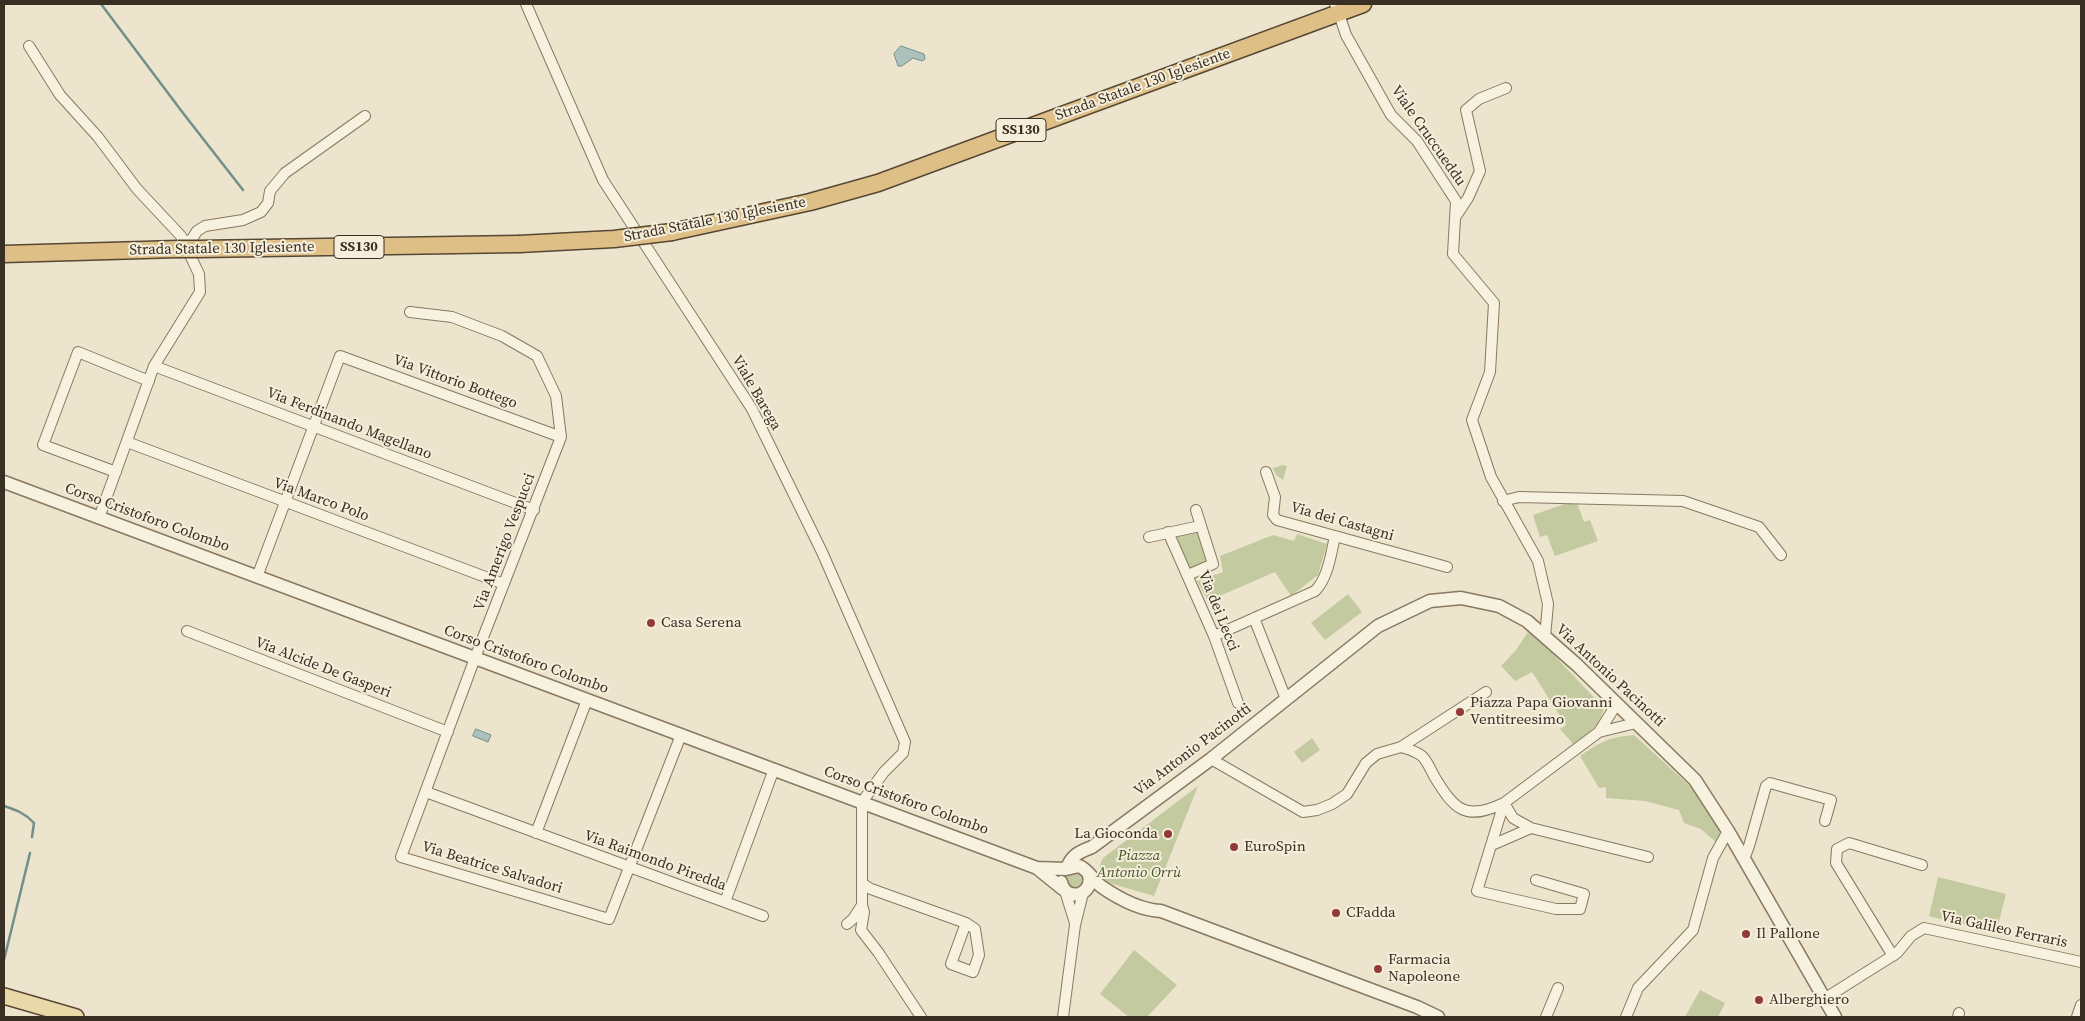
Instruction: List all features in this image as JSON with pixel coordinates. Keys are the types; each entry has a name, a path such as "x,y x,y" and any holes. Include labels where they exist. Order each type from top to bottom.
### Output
{"highway":[{"name":"Strada Statale 130 Iglesiente","path":"4,254 187,247 519,244 614,239 672,232 801,205 878,183 1362,4"}],"main road":[{"path":"5,996 76,1017"}],"street":[{"name":"Viale Barega","path":"526,4 603,180 752,409 822,552 905,742 903,754 884,772 862,802"},
{"name":"Viale Cruccueddu","path":"1340,17 1346,35 1391,115 1417,141 1456,201 1453,254 1494,303 1490,372 1472,420 1491,478 1538,561 1548,604 1545,637"},
{"path":"29,46 60,95 98,137 137,189 181,236 200,274 200,292 154,366 99,518"},
{"path":"1455,217 1468,198 1480,171 1466,110 1479,99 1506,88"},
{"path":"187,247 197,231 205,226 243,220 261,212 268,203 270,192 285,173 365,116"},
{"path":"410,312 452,317 502,336 537,356 556,396 561,437"},
{"path":"116,472 43,445 78,352 149,381"},
{"name":"Via Vittorio Bottego","path":"313,427 340,356 561,437"},
{"name":"Via Ferdinando Magellano","path":"154,366 534,510"},
{"path":"257,577 313,427"},
{"name":"Via Amerigo Vespucci","path":"448,732 561,437"},
{"name":"Via Marco Polo","path":"127,442 504,584"},
{"name":"Via dei Castagni","path":"1266,472 1275,498 1273,515 1277,520 1448,567"},
{"name":"Corso Cristoforo Colombo","path":"4,482 1037,868 1064,890 1072,894 1083,893 1128,901"},
{"path":"1503,502 1519,497 1683,501 1759,527 1780,555"},
{"path":"1188,575 1213,564 1196,510"},
{"path":"1149,537 1200,526"},
{"name":"Via dei Lecci","path":"1168,532 1214,636 1238,703"},
{"path":"1214,636 1309,595 1320,586 1335,536"},
{"name":"Via Antonio Pacinotti","path":"1067,868 1071,858 1080,851 1092,847 1211,759 1378,626 1430,601 1461,598 1499,606 1527,621 1696,780 1728,831 1835,1017"},
{"path":"1254,618 1286,699"},
{"name":"Via Alcide De Gasperi","path":"187,631 448,732"},
{"path":"1211,759 1303,812 1317,810 1332,804 1347,794 1366,763 1377,754 1401,747 1486,692"},
{"path":"536,833 586,700"},
{"path":"1401,747 1413,750 1423,757 1446,796 1458,807 1474,813 1490,810 1504,803 1599,732 1616,705"},
{"path":"1599,732 1636,723"},
{"name":"Via Beatrice Salvadori","path":"448,732 401,857 609,919 628,867"},
{"path":"628,867 681,735"},
{"path":"725,902 774,769"},
{"path":"1744,859 1766,786 1770,783 1832,800 1825,822"},
{"name":"Via Raimondo Piredda","path":"426,792 763,916"},
{"path":"862,802 862,905 864,912 861,930 878,952 921,1017"},
{"path":"1504,803 1477,891 1556,908 1580,909 1584,894 1536,880"},
{"path":"1504,803 1513,818 1531,828 1648,857"},
{"path":"1492,846 1531,828"},
{"path":"1626,1017 1638,988 1693,930 1713,858 1728,831"},
{"path":"1893,956 1836,863 1837,849 1849,843 1922,864"},
{"path":"1064,1017 1075,925 1083,893 1089,885 1086,860 1092,847"},
{"name":"Corso Cristoforo Colombo","path":"1037,868 1078,866 1102,887 1128,901 1151,910 1161,911 1270,951 1437,1017"},
{"path":"1067,868 1061,876 1075,925"},
{"path":"863,884 871,889 966,923 975,928 979,955 973,972 951,964 966,923"},
{"path":"847,924 853,919 862,905"},
{"name":"Via Galileo Ferraris","path":"1824,998 1893,956 1912,936 1924,928 2081,962"},
{"path":"1546,1017 1558,988"},
{"path":"2077,1017 2081,1005"}],"green space":[{"path":"1283,465 1287,466 1283,480 1276,475 1273,468"},
{"path":"1576,500 1584,522 1590,520 1598,541 1555,556 1547,535 1540,537 1533,515"},
{"path":"1198,529 1210,564 1189,572 1174,537"},
{"path":"1297,534 1327,544 1318,575 1291,596 1275,572 1208,601 1197,581 1223,572 1220,556 1273,535 1294,541"},
{"path":"1348,594 1362,612 1325,640 1311,623"},
{"path":"1528,632 1552,653 1604,708 1593,729 1573,744 1560,729 1566,725 1532,672 1515,681 1501,666 1516,650"},
{"path":"1634,735 1703,798 1725,832 1717,843 1701,829 1684,823 1679,810 1645,801 1606,798 1606,787 1599,788 1580,756 1605,741"},
{"path":"1312,738 1320,750 1302,763 1294,752"},
{"name":"Piazza Antonio Orrù","path":"1198,786 1154,896 1106,882 1101,876 1100,870 1103,858"},
{"path":"1081,870 1086,884 1073,892 1064,879 1066,873"},
{"path":"1938,877 2006,894 1996,933 1929,916"},
{"path":"1134,950 1177,985 1147,1017 1129,1017 1100,994"},
{"path":"1700,990 1725,1003 1718,1017 1685,1017"}],"water":[{"path":"901,46 924,54 925,59 922,61 913,58 902,66 898,66 894,54"},
{"path":"476,729 491,735 488,742 473,736"}],"waterway":[{"path":"101,4 243,190"},
{"path":"4,806 24,814 34,823 32,837"},
{"path":"4,960 30,853"}],"place":[{"name":"Casa Serena","path":"651,623"},
{"name":"Piazza Papa Giovanni Ventitreesimo","path":"1460,712"},
{"name":"La Gioconda","path":"1168,834"},
{"name":"EuroSpin","path":"1234,847"},
{"name":"CFadda","path":"1336,913"},
{"name":"Il Pallone","path":"1746,934"},
{"name":"Farmacia Napoleone","path":"1378,969"},
{"name":"Alberghiero","path":"1759,1000"}]}
